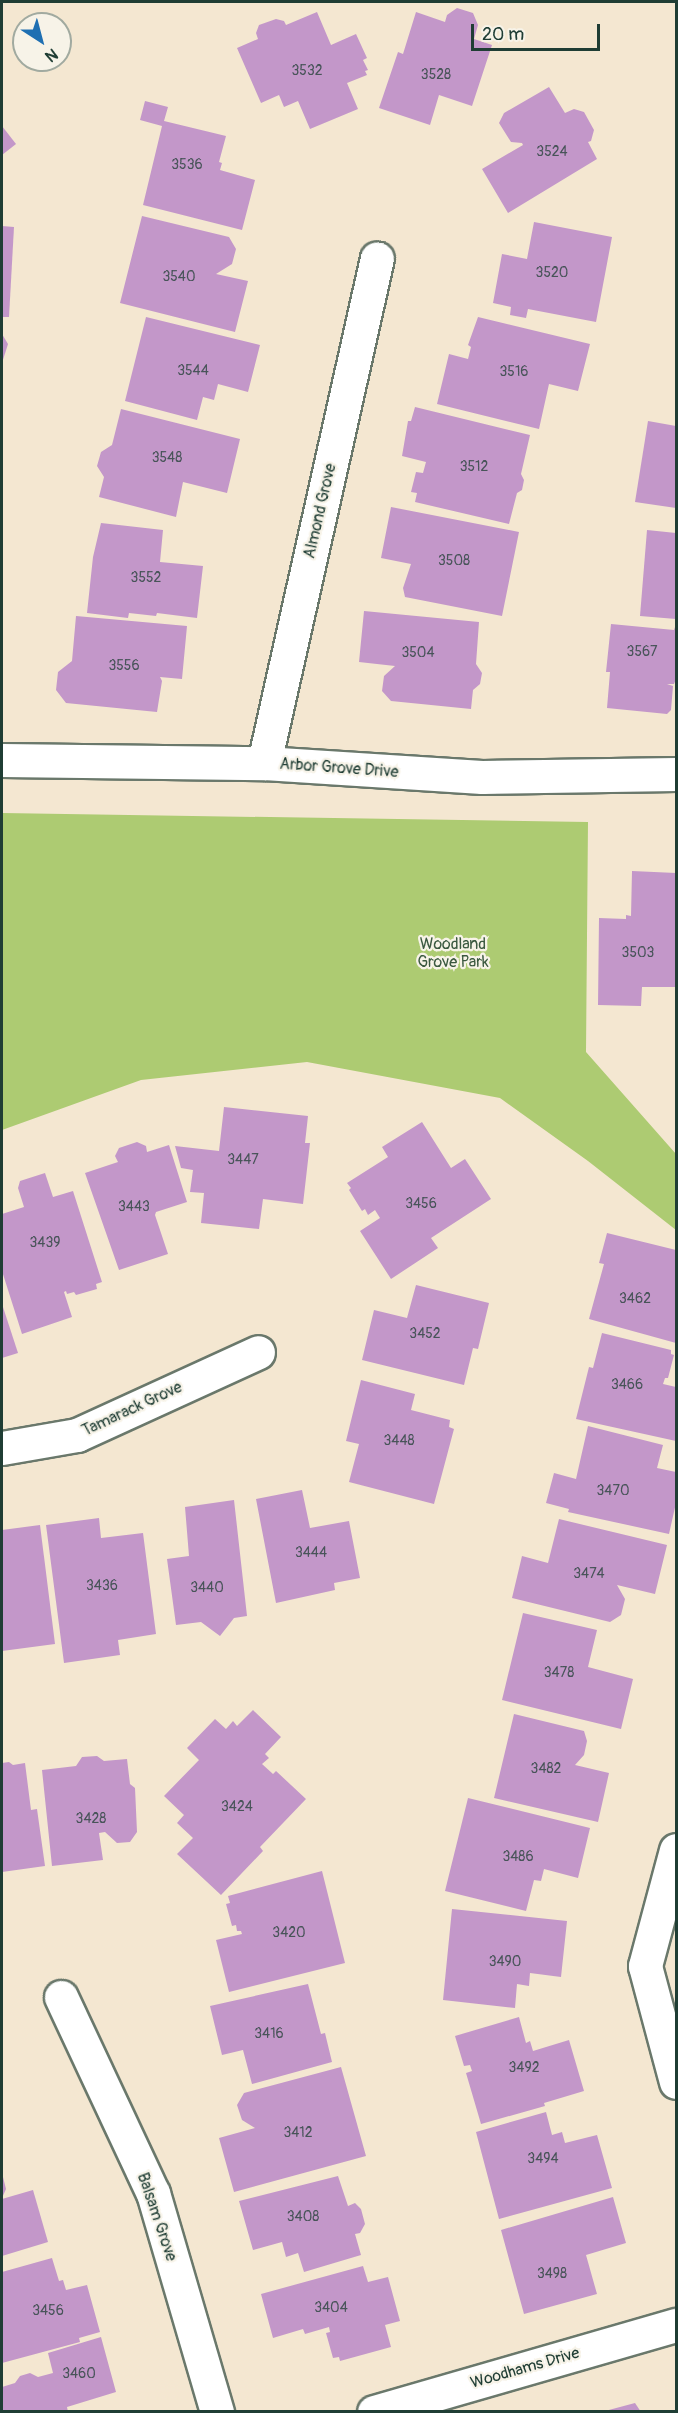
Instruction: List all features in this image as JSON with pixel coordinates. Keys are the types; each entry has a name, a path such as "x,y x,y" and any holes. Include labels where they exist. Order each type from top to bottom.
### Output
{"street":[{"name":"Almond Grove","path":"264,763 377,258"},
{"name":"Arbor Grove Drive","path":"2,760 264,763 482,777 676,774"},
{"name":"Tamarack Grove","path":"2,1448 78,1435 258,1352"},
{"path":"676,1850 645,1966 676,2082"},
{"name":"Balsam Grove","path":"61,1998 153,2193 217,2412"},
{"name":"Woodhams Drive","path":"374,2412 676,2325"}],"green space":[{"name":"Woodland Grove Park","path":"2,813 588,822 586,1052 676,1154 676,1230 588,1161 500,1098 307,1062 141,1080 2,1130"}],"building":[{"path":"457,8 473,13 478,25 474,39 492,45 472,106 439,95 430,125 379,108 398,52 403,54 416,12 445,22 447,15"},
{"path":"317,12 331,45 356,34 367,58 363,60 368,70 365,71 367,75 347,83 358,109 310,129 298,101 284,107 279,95 261,103 237,48 258,39 256,33 259,25 276,19 284,21 286,25"},
{"path":"549,87 565,113 574,109 584,112 594,130 591,141 588,142 597,159 508,213 482,169 523,145 511,142 499,123 504,113"},
{"path":"145,101 168,107 164,121 226,136 219,162 222,163 220,170 255,180 242,230 143,205 162,126 140,120"},
{"path":"2,126 16,144 2,155"},
{"path":"142,216 229,237 236,249 232,264 216,274 248,281 235,332 120,303"},
{"path":"534,222 612,237 596,322 528,309 526,318 510,315 511,307 493,303 502,254 527,259"},
{"path":"2,226 14,227 9,317 2,317"},
{"path":"146,317 260,345 248,392 218,384 214,400 203,397 197,420 125,401"},
{"path":"478,317 590,344 578,391 549,384 539,429 437,404 449,354 468,359 471,347 468,345"},
{"path":"2,334 8,344 2,363"},
{"path":"415,407 530,435 521,474 524,480 522,490 517,493 509,524 415,502 417,493 411,492 416,472 423,473 426,462 402,456 408,421 411,421"},
{"path":"121,409 240,439 227,493 183,482 176,517 99,497 104,477 97,466 101,452 112,445"},
{"path":"648,421 676,426 676,508 635,502"},
{"path":"391,507 519,532 502,616 405,597 403,588 411,564 381,558"},
{"path":"101,523 163,530 160,562 203,566 197,618 157,613 156,616 129,613 128,618 87,613 93,557"},
{"path":"647,530 676,533 676,619 640,616"},
{"path":"364,611 479,622 476,664 482,673 480,684 473,690 471,709 391,701 382,691 384,676 395,666 359,662"},
{"path":"76,616 187,626 182,679 160,677 162,681 157,712 66,703 56,690 58,672 72,661"},
{"path":"611,624 674,630 676,624 676,679 674,684 667,684 673,686 671,710 667,714 607,708 610,672 606,672"},
{"path":"632,871 676,873 676,987 642,987 641,1006 598,1005 599,918 626,919 626,915 631,916"},
{"path":"224,1107 308,1116 305,1143 310,1143 303,1204 263,1199 259,1229 201,1223 204,1193 190,1192 193,1170 181,1168 175,1146 219,1151"},
{"path":"422,1122 451,1168 465,1159 491,1199 431,1238 438,1248 391,1279 360,1231 380,1218 375,1210 368,1215 365,1209 362,1211 347,1183 388,1157 382,1147"},
{"path":"137,1142 146,1146 147,1152 169,1145 187,1202 156,1212 168,1254 119,1270 85,1173 118,1162 115,1156 119,1148"},
{"path":"45,1173 53,1197 73,1191 102,1282 96,1284 97,1289 76,1295 74,1292 67,1294 66,1291 64,1292 72,1317 22,1334 2,1271 2,1214 24,1207 18,1188 20,1181"},
{"path":"607,1233 676,1250 676,1343 589,1319 604,1264 599,1263"},
{"path":"416,1285 489,1303 478,1349 473,1348 464,1385 362,1360 374,1310 407,1318"},
{"path":"2,1304 18,1353 2,1358"},
{"path":"602,1333 671,1350 671,1354 674,1355 668,1378 665,1378 663,1384 676,1387 676,1441 576,1419 589,1367 593,1368"},
{"path":"361,1380 415,1394 411,1410 450,1420 449,1427 454,1429 434,1504 349,1482 359,1444 346,1441"},
{"path":"588,1426 663,1445 657,1468 676,1472 676,1503 669,1534 568,1512 569,1509 546,1503 554,1473 576,1479"},
{"path":"302,1490 310,1528 349,1521 360,1578 334,1583 335,1590 276,1603 256,1499"},
{"path":"234,1500 247,1616 234,1618 220,1636 201,1622 176,1625 167,1559 189,1556 185,1507"},
{"path":"99,1518 101,1538 143,1533 156,1634 118,1640 120,1655 64,1663 46,1525"},
{"path":"559,1519 667,1545 655,1594 617,1585 625,1599 621,1615 610,1622 512,1598 522,1556 548,1563"},
{"path":"40,1525 55,1644 2,1651 2,1530"},
{"path":"523,1613 597,1630 588,1667 633,1679 621,1729 502,1700"},
{"path":"253,1710 281,1737 265,1754 269,1758 262,1764 273,1774 276,1771 306,1799 260,1847 263,1851 221,1895 177,1854 193,1838 177,1823 184,1815 164,1796 199,1760 187,1748 215,1719 226,1729 233,1721 237,1726"},
{"path":"514,1714 584,1731 587,1741 584,1755 575,1765 609,1773 598,1822 494,1798"},
{"path":"97,1756 104,1761 127,1759 130,1784 135,1788 137,1832 130,1842 117,1843 105,1832 99,1833 103,1860 52,1866 42,1770 76,1766 82,1757"},
{"path":"9,1762 13,1765 25,1763 31,1810 37,1809 45,1866 2,1872 2,1763"},
{"path":"468,1798 590,1828 578,1878 544,1869 541,1881 534,1880 526,1911 445,1891"},
{"path":"322,1871 345,1963 229,1992 216,1940 242,1934 241,1931 237,1931 236,1925 232,1926 226,1904 230,1903 228,1896"},
{"path":"452,1909 567,1921 561,1977 530,1973 529,1986 517,1984 515,2008 443,2000"},
{"path":"308,1984 321,2034 325,2033 332,2062 252,2084 243,2050 222,2055 210,2006"},
{"path":"519,2017 526,2043 530,2041 533,2051 569,2040 584,2091 544,2103 545,2106 481,2124 466,2073 472,2071 470,2065 464,2066 455,2036"},
{"path":"341,2067 366,2156 234,2192 219,2138 255,2128 242,2120 237,2105 244,2093"},
{"path":"546,2112 552,2135 562,2132 565,2143 597,2135 612,2188 499,2219 476,2132"},
{"path":"2,2173 6,2189 2,2198"},
{"path":"338,2176 348,2206 355,2203 361,2209 365,2224 360,2233 355,2234 361,2255 304,2272 298,2253 286,2257 282,2242 253,2250 239,2201"},
{"path":"33,2190 48,2242 2,2256 2,2199"},
{"path":"613,2197 626,2243 586,2255 597,2294 524,2314 501,2230"},
{"path":"52,2258 59,2281 63,2280 66,2290 87,2285 100,2332 79,2338 80,2342 2,2363 2,2272"},
{"path":"363,2266 368,2282 388,2277 400,2321 385,2325 391,2347 340,2361 339,2357 333,2358 326,2333 330,2332 329,2327 305,2334 303,2329 273,2338 261,2294"},
{"path":"101,2337 116,2392 67,2407 68,2412 2,2412 2,2387 15,2383 20,2376 30,2373 38,2377 53,2373 48,2353"},
{"path":"635,2403 641,2412 605,2412 605,2411"}]}
